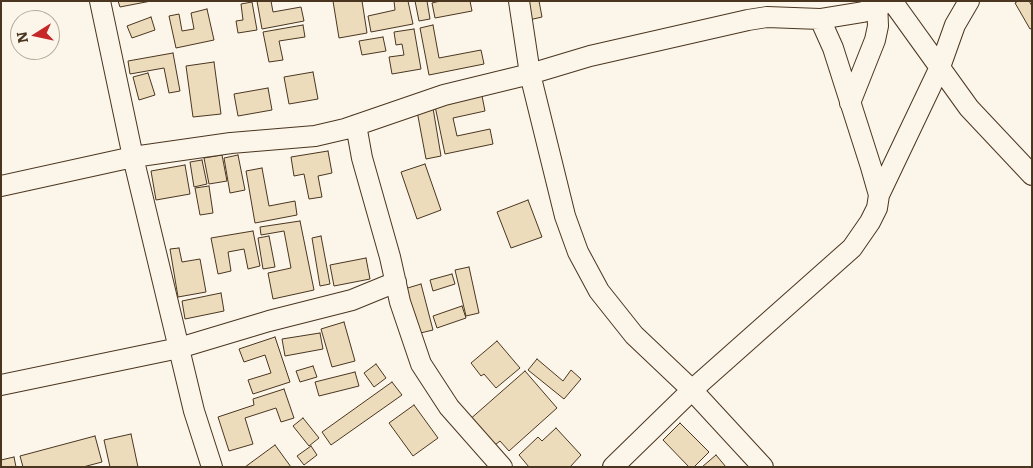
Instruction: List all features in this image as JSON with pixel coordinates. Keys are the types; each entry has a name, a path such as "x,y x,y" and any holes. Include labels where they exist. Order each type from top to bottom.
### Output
{"street":[{"path":"100,1 133,157 194,411 212,467"},
{"path":"519,1 530,74 565,216 578,252 599,290 634,335 692,390 763,467"},
{"path":"613,467 692,390 852,248 877,208 879,195 940,67 955,25 969,1"},
{"path":"1,186 133,157 232,143 315,136 356,125 444,95 530,74 590,56 748,20 767,17 820,19 863,12 885,3"},
{"path":"885,3 940,67 969,108 1032,175"},
{"path":"850,103 875,40 885,3"},
{"path":"820,19 832,48 879,195"},
{"path":"356,125 364,166 407,325 421,364 449,407 502,467"},
{"path":"1,385 179,348 269,321 352,300 396,282"}],"building":[{"path":"118,1 151,1 120,7"},
{"path":"257,1 271,1 273,12 301,7 304,21 262,29"},
{"path":"333,1 362,1 367,33 339,38"},
{"path":"394,1 408,1 413,24 371,32 368,16 395,10"},
{"path":"415,1 427,1 430,19 419,21"},
{"path":"440,1 470,1 472,11 435,18 432,3"},
{"path":"526,1 539,1 542,17 529,20"},
{"path":"1018,1 1029,1 1032,6 1032,28 1030,29 1015,3"},
{"path":"252,2 257,30 238,33 236,21 243,20 241,4"},
{"path":"207,9 214,40 176,48 169,16 179,14 182,31 194,29 191,13"},
{"path":"151,17 155,30 132,38 127,26"},
{"path":"303,25 305,37 279,41 283,60 269,62 263,32"},
{"path":"433,25 439,58 481,50 484,64 429,75 420,28"},
{"path":"414,29 421,69 392,74 389,57 404,55 402,44 396,45 394,32"},
{"path":"383,37 386,51 362,55 359,41"},
{"path":"173,53 180,91 169,93 164,68 130,74 128,61"},
{"path":"214,62 221,114 193,117 186,66"},
{"path":"313,72 318,99 289,104 284,77"},
{"path":"148,73 155,95 139,100 133,77"},
{"path":"268,88 272,110 238,116 234,94"},
{"path":"482,96 485,111 453,118 457,136 490,129 493,144 445,154 435,106"},
{"path":"433,108 441,156 426,159 417,111"},
{"path":"328,151 332,173 318,176 322,197 309,199 304,174 294,176 291,157"},
{"path":"222,155 227,181 209,184 204,158"},
{"path":"238,155 245,190 230,193 224,158"},
{"path":"202,160 207,184 194,187 190,162"},
{"path":"425,164 441,210 417,219 401,172"},
{"path":"185,165 190,194 156,200 151,171"},
{"path":"262,168 269,206 295,201 297,215 255,223 246,171"},
{"path":"209,186 213,213 200,215 195,188"},
{"path":"528,200 542,237 511,248 497,212"},
{"path":"300,221 314,290 273,299 268,273 291,268 284,231 261,235 260,227"},
{"path":"253,231 260,266 248,269 244,249 228,252 231,271 218,274 211,238"},
{"path":"269,236 275,267 263,269 258,238"},
{"path":"321,236 330,284 320,286 312,238"},
{"path":"179,248 182,262 200,259 206,292 178,297 170,249"},
{"path":"366,258 370,279 334,286 330,265"},
{"path":"469,267 479,313 466,316 455,270"},
{"path":"452,274 455,284 433,291 430,280"},
{"path":"421,284 433,330 412,335 401,290"},
{"path":"221,293 224,311 185,319 182,301"},
{"path":"462,306 466,318 437,328 433,316"},
{"path":"344,322 355,361 332,367 321,329"},
{"path":"320,333 323,349 285,356 282,339"},
{"path":"275,337 290,382 253,394 248,380 271,373 265,355 244,362 239,349"},
{"path":"497,341 520,368 496,388 484,374 481,376 471,363"},
{"path":"537,359 563,381 571,370 581,379 564,399 528,370"},
{"path":"376,364 386,378 374,387 364,373"},
{"path":"313,366 317,377 300,382 296,371"},
{"path":"525,371 557,408 509,451 500,441 491,448 468,421"},
{"path":"355,372 359,386 319,396 315,382"},
{"path":"392,382 402,395 331,445 322,432"},
{"path":"284,389 294,418 281,422 276,408 245,418 253,444 229,451 218,417 254,405 253,399"},
{"path":"414,405 438,438 413,456 389,423"},
{"path":"303,418 319,438 309,446 293,426"},
{"path":"680,423 709,452 694,467 689,467 663,440"},
{"path":"556,428 581,455 570,467 529,467 519,455 538,437 542,441"},
{"path":"131,434 138,467 110,467 104,440"},
{"path":"95,436 102,462 83,467 23,467 20,456"},
{"path":"275,445 291,467 245,467"},
{"path":"311,446 317,455 304,465 297,456"},
{"path":"716,455 726,467 702,467"},
{"path":"14,457 16,467 1,467 1,460"}]}
